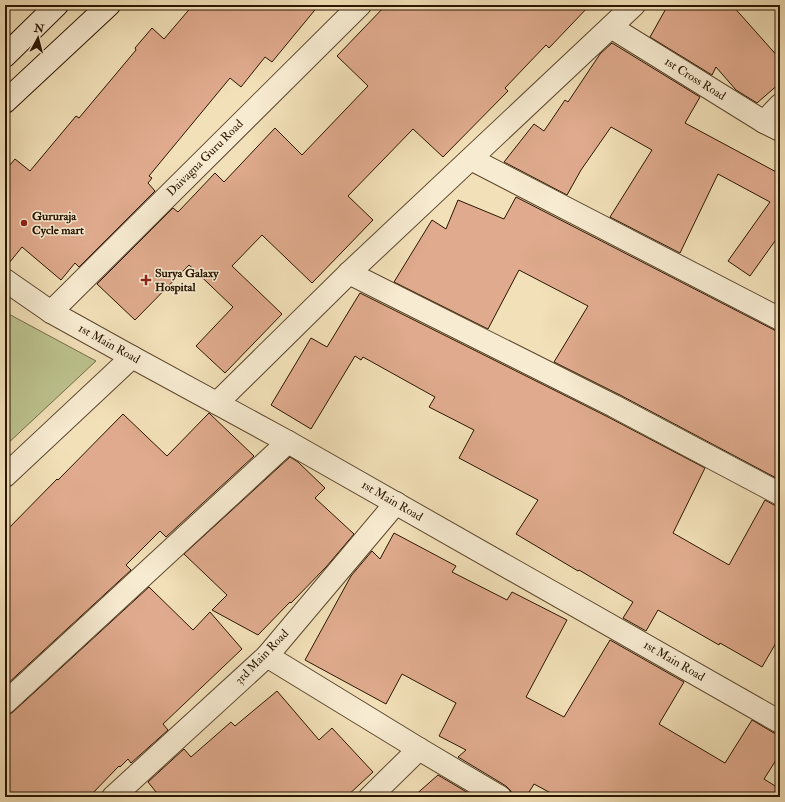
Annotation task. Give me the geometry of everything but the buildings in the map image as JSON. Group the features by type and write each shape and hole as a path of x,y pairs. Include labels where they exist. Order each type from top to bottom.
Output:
{"street":[{"path":"5,56 57,5"},
{"path":"5,102 108,5"},
{"name":"Daivagna Guru Road","path":"51,312 360,5"},
{"path":"217,403 349,273 634,5"},
{"name":"1st Cross Road","path":"611,27 772,126"},
{"path":"772,126 780,105"},
{"path":"471,159 780,318"},
{"path":"349,273 614,406 780,494"},
{"name":"1st Main Road","path":"5,280 51,312 288,442 780,722"},
{"path":"5,476 132,357"},
{"path":"5,703 288,442"},
{"name":"3rd Main Road","path":"113,797 267,656 396,503"},
{"path":"267,656 500,797"},
{"path":"370,797 419,749"}],"green space":[{"path":"5,312 96,361 5,446"}],"place":[{"name":"Gururaja Cycle mart","path":"24,223"},
{"name":"Surya Galaxy Hospital","path":"146,280"}]}
